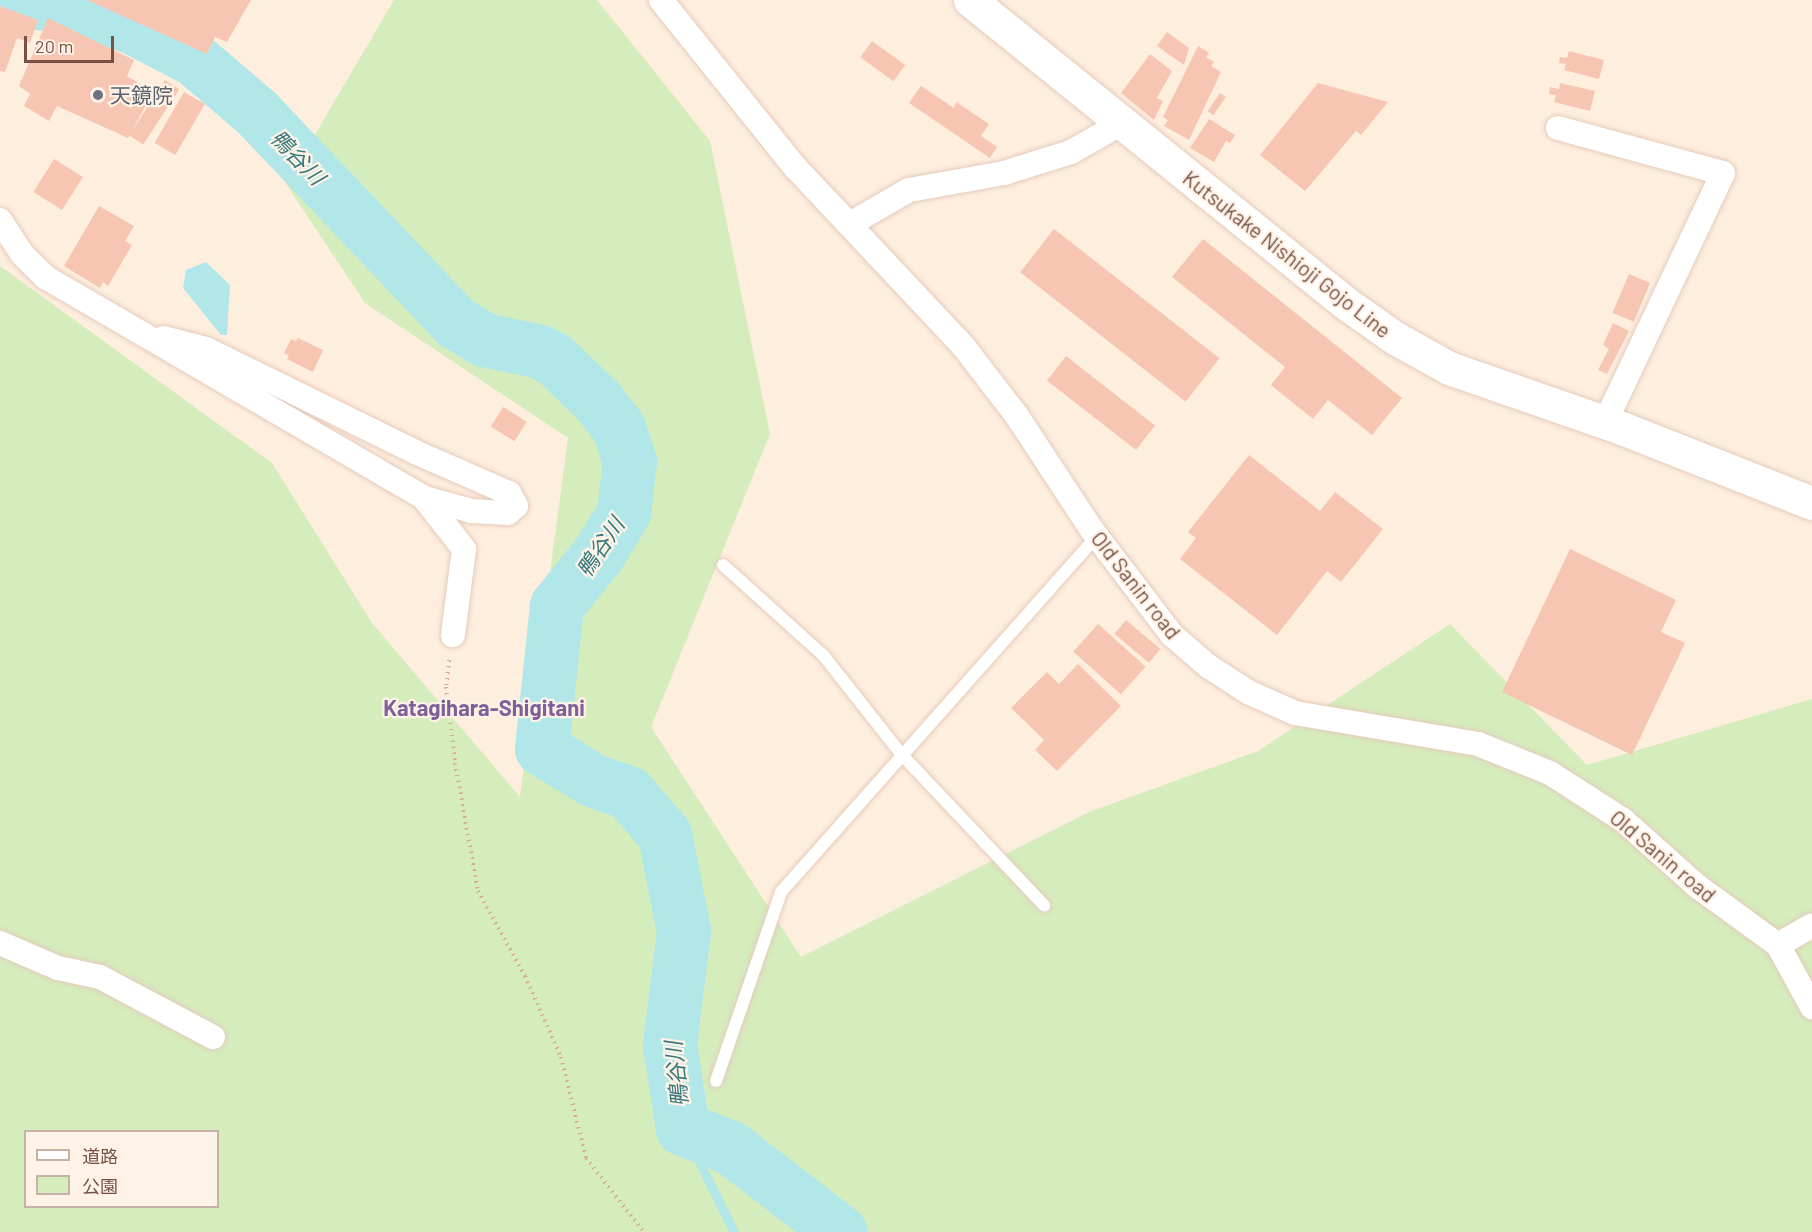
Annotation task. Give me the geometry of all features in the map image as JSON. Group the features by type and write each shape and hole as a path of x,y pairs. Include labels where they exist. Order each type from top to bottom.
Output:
{"main road":[{"name":"Kutsukake Nishioji Gojo Line","path":"970,0 1344,302 1395,338 1449,368 1605,423 1812,503"}],"street":[{"name":"Old Sanin road","path":"661,0 795,167 964,347 1098,535 1172,634 1208,666 1248,692 1295,713 1478,744 1550,773 1623,819 1697,886 1778,945 1812,1007"},
{"path":"850,224 909,190 1004,173 1071,152 1122,123"},
{"path":"1558,128 1723,173 1605,423"},
{"path":"0,220 22,254 45,277 133,330 424,498 472,511 508,513 516,506 509,493 415,452 206,349 133,330"},
{"path":"424,498 464,549 453,635"},
{"path":"1778,945 1812,925"},
{"path":"0,943 58,968 119,986 213,1037"}],"lane":[{"path":"716,1081 781,892 1098,535"},
{"path":"723,566 823,655 902,754 1044,905"}],"path":[{"path":"453,635 446,687 478,891 525,976 561,1057 586,1158 644,1232"}],"green space":[{"path":"394,0 597,0 710,141 770,434 651,727 801,957 1089,812 1258,751 1450,624 1587,765 1812,699 1812,1232 0,1232 0,266 272,463 372,623 520,797 568,438 365,303 286,184"}],"water":[{"path":"206,262 230,285 227,335 221,335 183,288 186,270"}],"building":[{"path":"87,0 251,0 227,42 215,37 207,54"},
{"path":"0,6 38,20 30,43 17,38 5,72 0,71"},
{"path":"48,18 134,60 127,76 153,92 128,138 57,106 49,121 24,106 30,94 19,86"},
{"path":"1167,32 1189,48 1184,65 1157,46"},
{"path":"872,41 905,65 893,81 860,57"},
{"path":"1198,46 1209,53 1206,57 1214,62 1211,66 1221,72 1189,140 1164,126 1168,120 1163,117"},
{"path":"1569,51 1604,60 1599,79 1564,70 1566,64 1559,63 1560,57 1567,58"},
{"path":"1150,54 1172,71 1157,98 1163,101 1154,120 1121,93"},
{"path":"165,80 179,89 143,145 129,135"},
{"path":"1318,83 1388,102 1361,135 1356,131 1305,191 1260,155"},
{"path":"1560,83 1595,91 1590,111 1554,102 1556,95 1549,94 1550,87 1559,89"},
{"path":"921,86 954,108 956,102 989,124 981,136 997,147 990,158 909,103"},
{"path":"184,92 205,104 175,155 154,143"},
{"path":"1220,93 1226,97 1214,115 1208,111"},
{"path":"1209,119 1235,135 1230,143 1226,141 1214,162 1190,148"},
{"path":"54,159 83,177 62,210 33,192"},
{"path":"99,206 134,226 125,241 132,245 108,286 103,282 100,288 64,266"},
{"path":"1054,229 1219,358 1186,402 1020,272"},
{"path":"1203,239 1402,398 1372,435 1328,400 1313,419 1271,385 1285,367 1172,277"},
{"path":"1629,274 1650,283 1634,322 1613,313"},
{"path":"1613,323 1629,331 1607,374 1598,370 1609,349 1603,345"},
{"path":"298,338 323,350 313,372 287,359 289,356 284,353 291,339 296,341"},
{"path":"1066,356 1155,426 1136,450 1047,380"},
{"path":"503,407 527,422 515,441 491,427"},
{"path":"1249,455 1320,511 1335,492 1383,529 1341,582 1327,571 1277,635 1180,559 1196,538 1188,532"},
{"path":"1570,549 1676,600 1661,632 1685,643 1632,755 1502,692"},
{"path":"1126,620 1160,649 1149,663 1114,634"},
{"path":"1098,624 1146,667 1121,694 1073,651"},
{"path":"1078,664 1121,706 1057,771 1035,750 1044,740 1011,708 1047,672 1059,684"}],"waterway":[{"name":"鴨谷川","path":"14,0 84,9 136,29 195,60 257,113 455,322 484,340 541,352 555,360 598,401 619,428 630,462 624,513 599,554 557,606 542,749 594,781 629,793 665,835 684,932 670,1045 683,1129 731,1148 840,1232"},
{"path":"683,1129 734,1232"}],"place":[{"name":"天鏡院","path":"98,95"}],"district":[{"name":"Katagihara-Shigitani","path":"484,708"}]}
